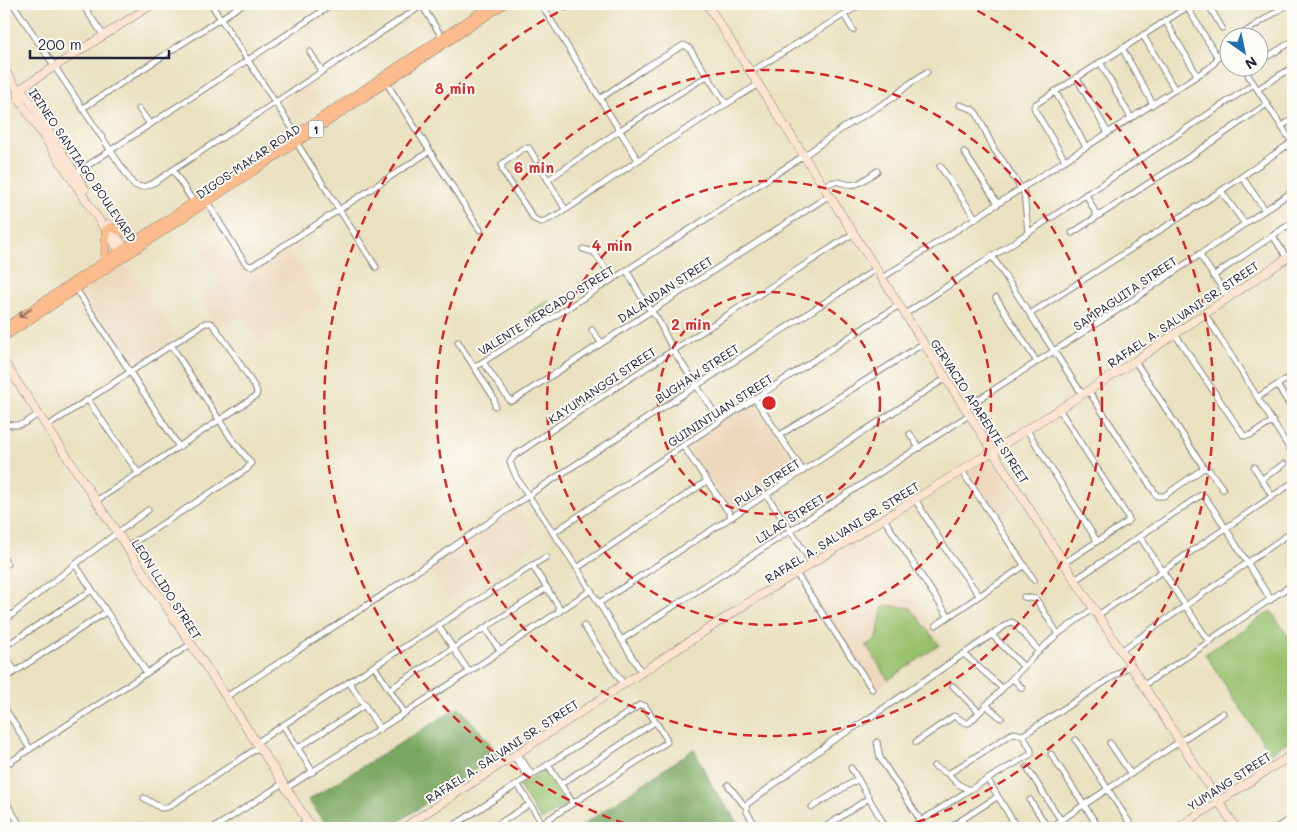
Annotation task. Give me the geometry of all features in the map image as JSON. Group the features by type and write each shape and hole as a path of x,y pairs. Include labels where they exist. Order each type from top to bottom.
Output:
{"main road":[{"path":"18,90 153,4"},
{"name":"DIGOS-MAKAR ROAD","path":"296,138 386,82 493,4"},
{"name":"DIGOS-MAKAR ROAD","path":"4,328 105,260 124,252 196,205 444,40 504,4"},
{"name":"GERVACIO APARENTE STREET","path":"707,4 967,412 1236,828"},
{"name":"IRINEO SANTIAGO BOULEVARD","path":"4,69 18,90 18,98 73,175 124,252"},
{"name":"DIGOS-MAKAR ROAD","path":"4,337 76,289 140,238 196,205"},
{"path":"105,260 108,229 140,238"},
{"name":"RAFAEL A. SALVANI SR. STREET","path":"402,828 796,573 1135,361 1290,256"},
{"name":"LEON LLIDO STREET","path":"4,362 309,825"},
{"name":"YUMANG STREET","path":"1177,828 1293,754"}],"street":[{"path":"13,4 133,184 144,187 173,170 422,4 444,40"},
{"path":"82,4 104,36"},
{"path":"211,4 275,102 376,267"},
{"path":"83,108 243,4"},
{"path":"73,175 333,4"},
{"path":"541,4 638,160"},
{"path":"751,72 861,4"},
{"path":"1208,4 1222,28"},
{"path":"1251,28 1288,4"},
{"path":"1066,160 1034,109 1036,104 1055,91 1190,5 1218,58"},
{"path":"844,15 853,30"},
{"path":"1165,20 1197,75"},
{"path":"1143,35 1175,90"},
{"path":"1270,55 1293,40"},
{"path":"601,98 646,67 684,45 689,48 726,104"},
{"path":"1122,48 1153,104"},
{"path":"310,52 322,71"},
{"path":"882,278 1175,90 1214,64 1220,53"},
{"path":"1100,62 1131,118"},
{"path":"1258,89 1293,67"},
{"name":"VALENTE MERCADO STREET","path":"475,367 613,280 805,155 843,128 893,98 927,72"},
{"path":"548,180 620,130 707,76"},
{"path":"1076,77 1108,133"},
{"path":"1030,314 1292,143 1250,78"},
{"path":"386,82 480,230"},
{"path":"565,209 529,148 522,149 501,166 536,222 546,221 565,209 638,160 759,84"},
{"path":"905,314 1254,84"},
{"path":"1055,91 1086,147"},
{"path":"1072,233 1268,104"},
{"path":"960,105 972,109 977,114 995,151 1022,189 1026,199 1028,232"},
{"path":"139,109 150,124"},
{"path":"1282,126 1293,119"},
{"path":"205,198 245,263 252,266 430,151"},
{"path":"964,152 998,204"},
{"path":"940,166 976,219"},
{"path":"173,170 196,205"},
{"path":"824,186 834,181 848,184 857,183 877,171"},
{"path":"1242,176 1265,210"},
{"path":"1221,191 1245,224"},
{"name":"SAMPAGUITA STREET","path":"967,412 1037,362 1124,306 1293,191"},
{"path":"1086,194 1097,216"},
{"name":"DALANDAN STREET","path":"483,362 510,400 830,195"},
{"path":"1213,276 1293,222"},
{"name":"KAYUMANGGI STREET","path":"642,673 513,470 510,462 512,458 578,412 854,233"},
{"path":"1273,236 1290,256"},
{"path":"583,250 594,252 613,280"},
{"path":"1199,254 1228,298"},
{"path":"992,256 1054,351 1085,392 1153,491 1160,497 1164,496 1204,468"},
{"name":"BUGHAW STREET","path":"226,697 378,598 529,495 876,269"},
{"path":"626,271 720,422"},
{"path":"76,289 179,447"},
{"path":"996,298 1037,362"},
{"name":"GUININTUAN STREET","path":"553,533 900,305"},
{"path":"1204,314 1291,451"},
{"path":"46,427 202,324 208,322 218,331 234,354 256,389 257,394 96,501"},
{"path":"592,330 601,342"},
{"path":"1175,334 1244,436 1251,435 1273,421"},
{"path":"458,342 491,393 494,399 494,406"},
{"path":"780,435 924,343"},
{"path":"127,547 206,497 250,466 249,460 231,438 171,345"},
{"path":"1135,361 1204,468 1208,470 1222,489"},
{"path":"1258,397 1293,375"},
{"name":"PULA STREET","path":"599,603 946,378"},
{"path":"1277,385 1293,410"},
{"path":"755,399 803,471"},
{"path":"88,400 138,474"},
{"path":"1059,409 1130,518 1127,522 1064,563"},
{"name":"LILAC STREET","path":"622,639 919,448 967,412"},
{"path":"4,424 16,426 23,424 38,414"},
{"path":"1027,430 1097,542"},
{"path":"910,434 919,448"},
{"path":"683,446 732,517"},
{"path":"1262,479 1284,464"},
{"path":"1254,467 1272,496"},
{"path":"962,470 1034,580"},
{"path":"577,568 707,481"},
{"path":"916,742 951,717 955,716 967,724 1039,650 1058,634 1163,571 1292,483"},
{"path":"766,494 812,563"},
{"path":"1075,580 1201,495 1205,497 1271,600"},
{"path":"916,499 948,553 979,596"},
{"path":"4,621 75,564 148,510"},
{"path":"884,519 948,616"},
{"path":"1122,650 1293,531"},
{"path":"1140,537 1208,640 1212,640"},
{"path":"144,798 161,808 168,807 258,745 283,725 546,557"},
{"path":"4,559 7,564 4,565"},
{"path":"75,564 147,673"},
{"path":"532,565 559,606 559,612"},
{"path":"936,625 1024,566"},
{"path":"796,573 872,689"},
{"path":"1144,685 1293,584"},
{"path":"390,689 547,588"},
{"path":"4,647 92,590"},
{"path":"214,828 284,786 313,772 500,652 591,590"},
{"path":"1024,597 1036,598 1058,634"},
{"path":"4,679 106,612"},
{"path":"746,805 832,741 868,719 991,634 1012,622 1039,650"},
{"path":"438,625 469,672"},
{"path":"584,626 624,685"},
{"path":"485,628 500,652"},
{"path":"991,634 1023,666"},
{"path":"4,766 191,644"},
{"path":"4,653 15,671"},
{"path":"964,654 1002,688"},
{"path":"948,774 1013,733 1022,734 1131,665"},
{"path":"374,666 404,712"},
{"path":"1012,678 1022,688"},
{"path":"349,682 380,729"},
{"path":"953,686 980,712"},
{"path":"986,704 1001,718"},
{"path":"298,748 364,705"},
{"path":"450,828 640,705 645,706 667,742 534,828"},
{"path":"4,707 30,749"},
{"path":"1030,800 1049,828 1223,713"},
{"path":"561,784 655,722"},
{"path":"283,725 313,772"},
{"path":"910,828 1032,753 1022,734"},
{"path":"1076,740 1133,828"},
{"path":"877,742 880,758 921,821"},
{"path":"1110,743 1131,774"},
{"path":"1051,754 1099,828"},
{"path":"516,755 530,776"},
{"path":"548,765 573,803"},
{"path":"934,766 969,790"},
{"path":"851,768 884,827"},
{"path":"1027,768 1066,828"},
{"path":"812,807 858,779"},
{"path":"988,780 1014,823 1012,828"},
{"path":"518,785 542,823"},
{"path":"728,785 746,805"},
{"path":"949,828 997,797"},
{"path":"4,798 22,828"},
{"path":"827,826 869,798"},
{"path":"492,828 530,804"},
{"path":"746,805 746,812 757,828"},
{"path":"1276,828 1286,826 1293,817"},
{"path":"296,828 309,825"}],"shaded area":[{"path":"308,84 321,104 296,120 283,100"},
{"path":"212,239 215,244 223,239 246,275 287,248 322,303 259,344 240,316 219,329 199,298 221,283 202,252 210,247 207,241"},
{"path":"126,262 176,336 133,365 83,291"},
{"path":"754,402 797,469 731,511 688,445"},
{"path":"990,457 1018,502 994,518 966,472"},
{"path":"516,507 539,541 449,599 428,567"},
{"path":"871,531 943,645 874,690 802,576"}],"green space":[{"path":"548,300 556,312 536,324 529,312"},
{"path":"886,605 911,608 939,645 888,680 866,645 877,639 882,609"},
{"path":"1271,611 1293,644 1293,738 1270,753 1205,654"},
{"path":"459,707 499,754 389,828 329,828 308,800"},
{"path":"694,749 712,786 741,828 578,828"},
{"path":"547,769 569,803 541,820 519,786"}]}
